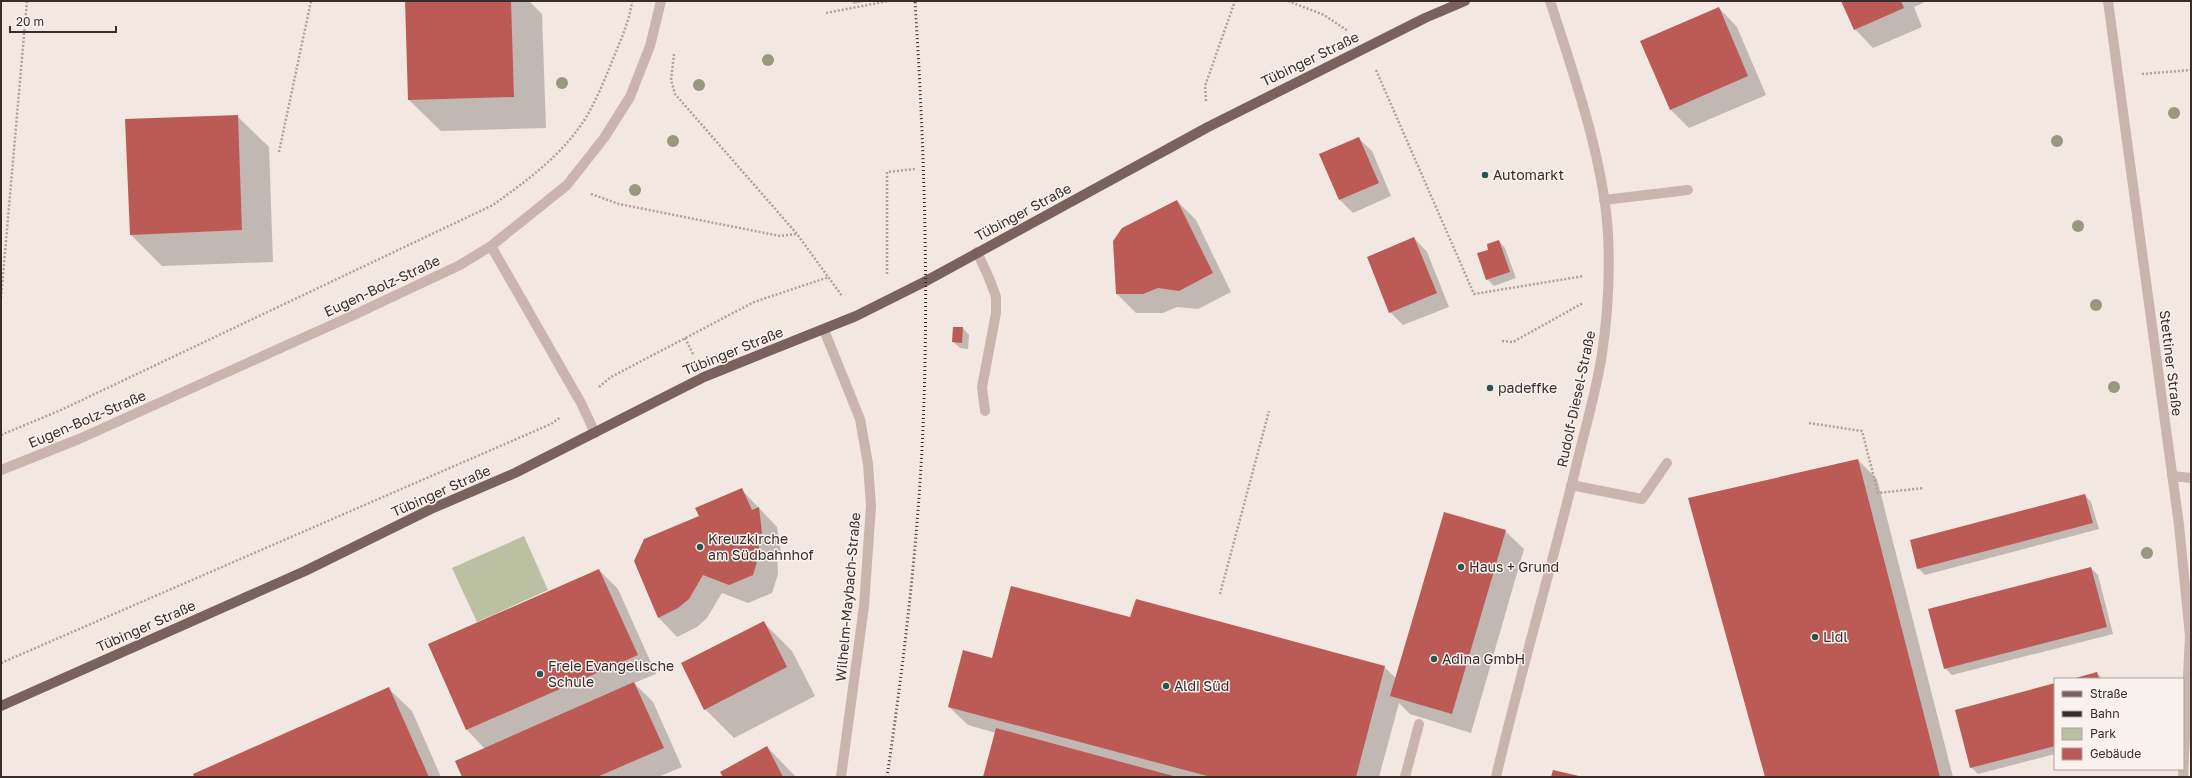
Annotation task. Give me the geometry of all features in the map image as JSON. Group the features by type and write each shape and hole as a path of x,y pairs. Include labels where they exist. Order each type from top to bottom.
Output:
{"main road":[{"name":"Tübinger Straße","path":"1,706 305,571 430,509 515,474 704,377 824,330 887,301 1208,127 1366,47 1465,1"}],"street":[{"name":"Eugen-Bolz-Straße","path":"1,470 79,439 356,314 460,265 491,246 567,184 604,138 630,97 650,46 661,1"},
{"name":"Rudolf-Diesel-Straße","path":"1496,777 1572,485 1602,355 1608,290 1608,232 1597,161 1550,1"},
{"name":"Stettiner Straße","path":"2108,1 2172,476 2190,636 2184,757"},
{"path":"1604,200 1688,190"},
{"path":"491,246 581,403 595,433"},
{"path":"977,252 990,278 996,297 996,313 982,388 985,411"},
{"name":"Wilhelm-Maybach-Straße","path":"824,330 860,419 868,464 871,506 864,606 841,777"},
{"path":"1572,485 1642,498 1667,463"},
{"path":"2172,476 2191,478"},
{"path":"1405,777 1420,724"}],"path":[{"path":"1,298 27,1"},
{"path":"278,152 311,1"},
{"path":"1,435 68,407 493,205 528,180 559,151 581,125 610,67 621,39 632,1"},
{"path":"826,13 888,1"},
{"path":"1208,127 1205,86 1235,1"},
{"path":"1288,1 1324,15 1340,24 1366,47 1474,294 1609,272"},
{"path":"1,663 551,424 581,403 611,376 754,302 829,277 798,234 675,94 671,80 675,54 650,46"},
{"path":"2119,76 2191,70"},
{"path":"887,301 887,172 915,169"},
{"path":"567,184 619,204 780,236 798,234"},
{"path":"1502,341 1513,342 1567,310 1608,290"},
{"path":"1220,594 1269,411"},
{"path":"1809,423 1862,431 1878,493 1924,488"}],"green space":[{"path":"524,536 548,590 477,622 452,568"}],"building":[{"path":"405,1 511,1 514,97 408,100"},
{"path":"1841,1 1901,1 1904,8 1854,30"},
{"path":"1719,7 1748,76 1670,110 1640,41"},
{"path":"238,115 242,230 130,235 125,119"},
{"path":"1359,137 1379,183 1339,200 1319,154"},
{"path":"1177,200 1213,273 1179,291 1158,288 1143,294 1116,294 1113,241 1122,228"},
{"path":"1414,237 1437,293 1389,313 1367,257"},
{"path":"1499,240 1510,272 1486,280 1477,253 1488,250 1487,244"},
{"path":"953,327 963,327 962,343 952,342"},
{"name":"Lidl","path":"1858,459 1940,777 1765,777 1688,498"},
{"name":"Kreuzkirche am Südbahnhof","path":"742,488 752,510 759,507 762,533 759,535 759,555 753,575 729,585 703,575 689,599 678,608 658,618 634,561 644,539 699,516 695,508"},
{"path":"2085,494 2093,523 1917,569 1910,540"},
{"path":"1444,512 1506,530 1452,714 1390,696"},
{"path":"2091,567 2107,627 1944,669 1928,609"},
{"path":"599,569 638,655 466,730 428,644"},
{"name":"Aldi Süd","path":"1011,586 1130,617 1136,599 1385,666 1356,777 1211,777 948,707 963,650 992,658"},
{"path":"764,621 787,667 704,710 681,663"},
{"path":"2097,672 2099,678 2076,678"},
{"path":"634,682 664,748 597,777 462,777 455,761"},
{"path":"2054,683 2054,746 1970,768 1955,710"},
{"path":"389,687 429,777 194,777 193,774"},
{"path":"996,728 1177,777 983,777"},
{"path":"767,746 783,777 723,777 720,772"},
{"path":"1553,770 1579,776 1579,777 1551,777"}],"railway":[{"path":"887,777 910,602 921,471 925,374 925,214 915,1"}],"place":[{"name":"Automarkt","path":"1485,175"},
{"name":"padeffke","path":"1490,388"},
{"name":"Kreuzkirche am Südbahnhof","path":"700,547"},
{"name":"Haus + Grund","path":"1461,567"},
{"name":"Lidl","path":"1815,637"},
{"name":"Adina GmbH","path":"1434,659"},
{"name":"Freie Evangelische Schule","path":"540,674"},
{"name":"Aldi Süd","path":"1166,686"}]}
